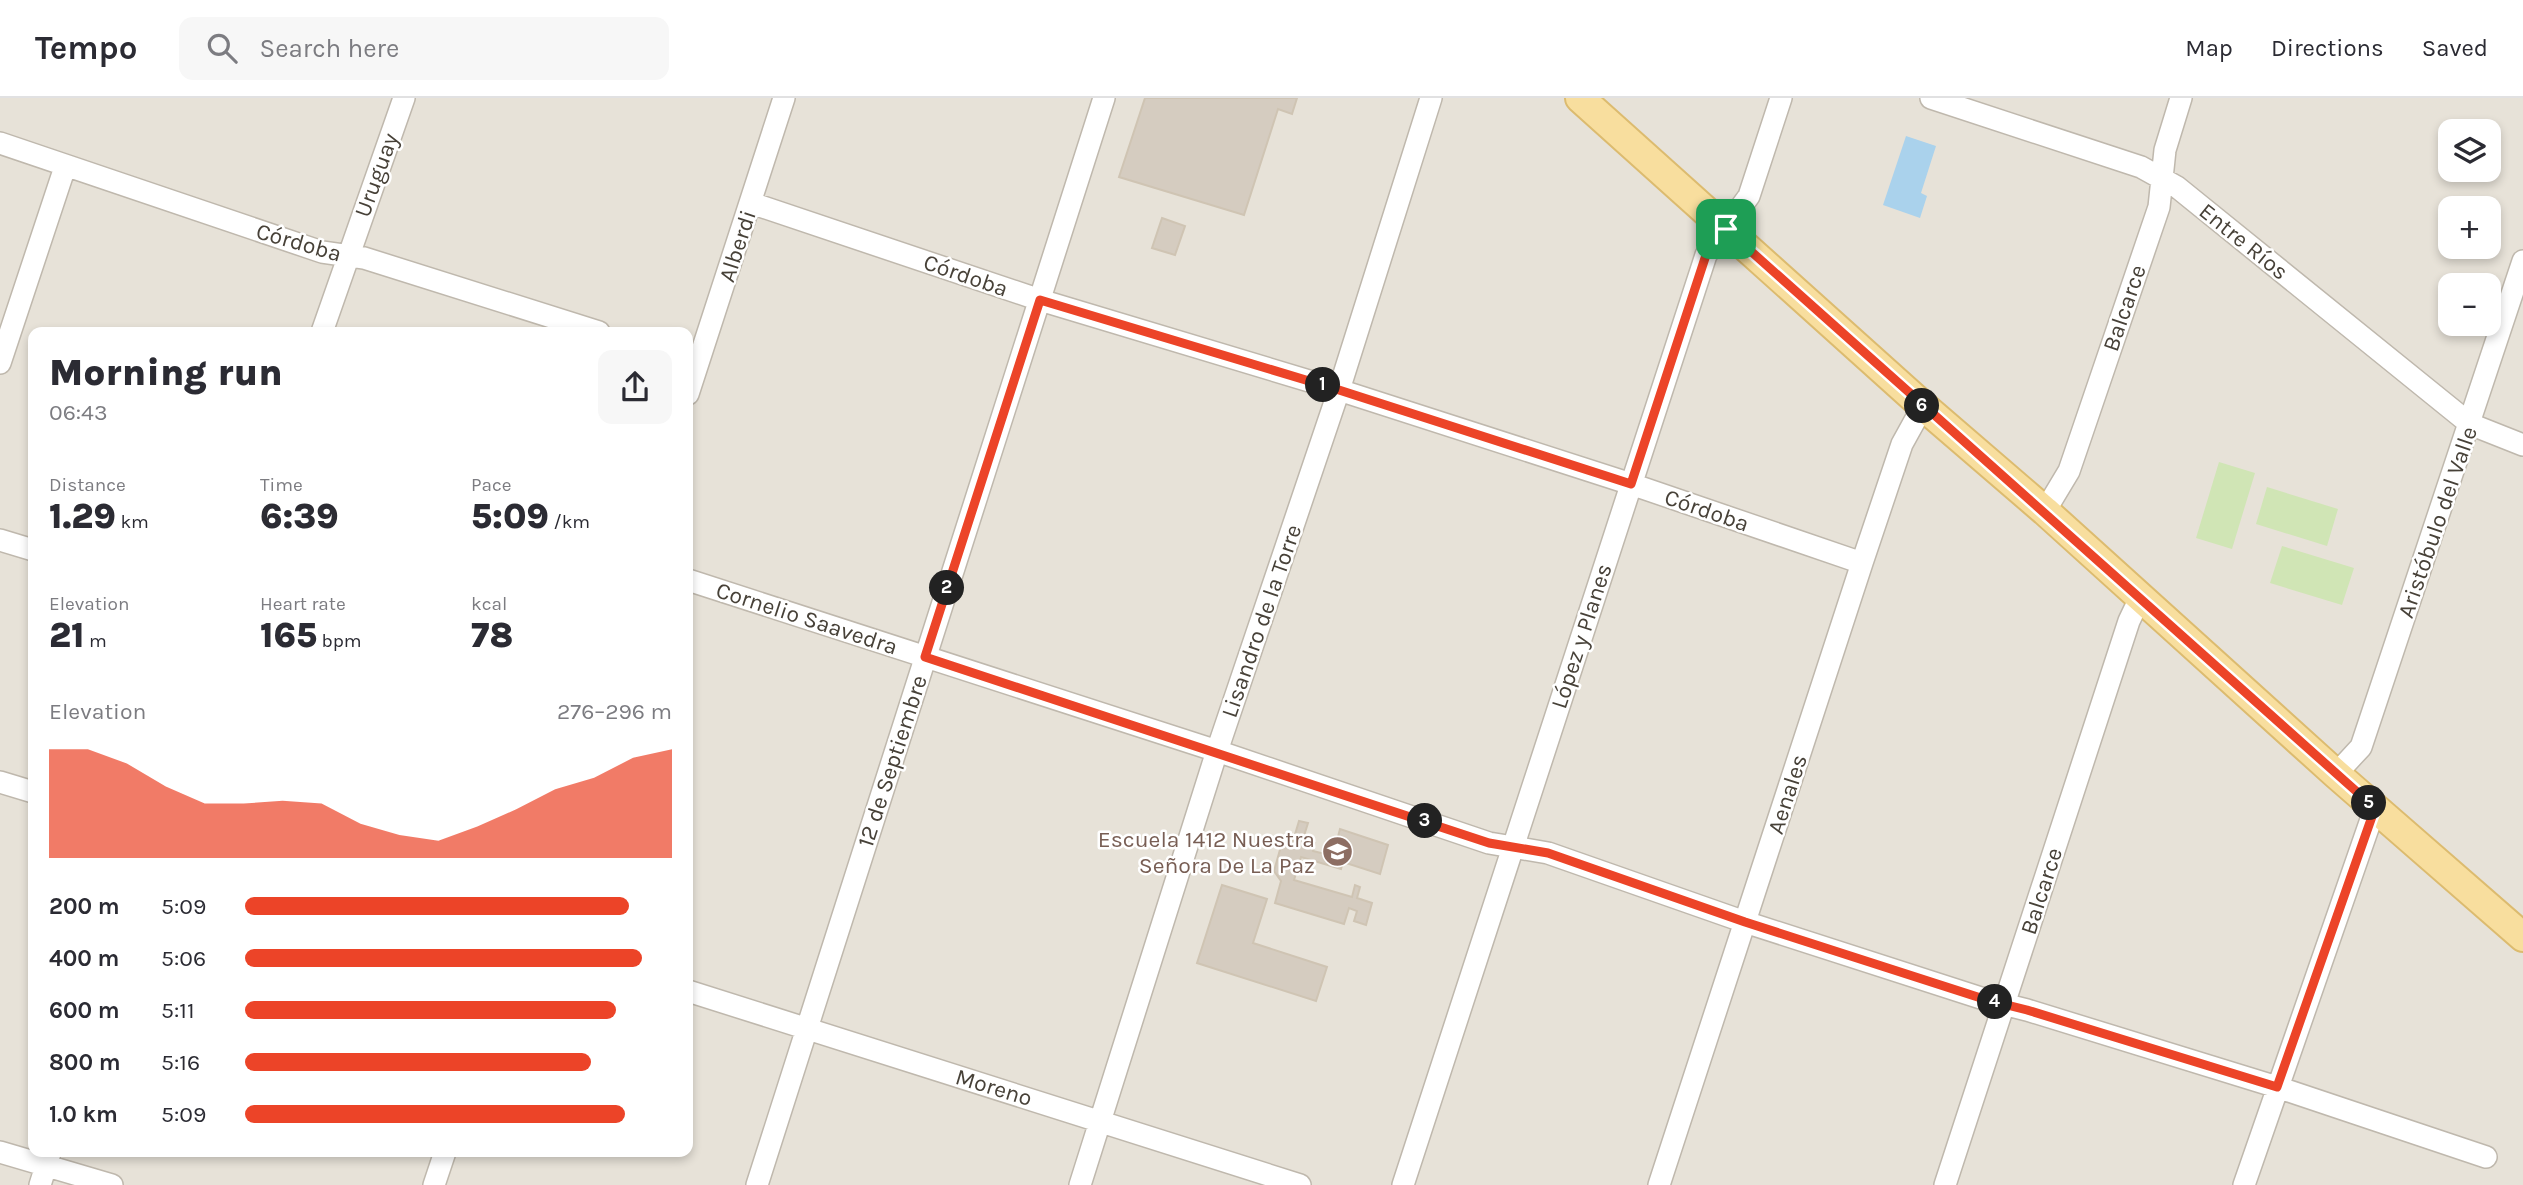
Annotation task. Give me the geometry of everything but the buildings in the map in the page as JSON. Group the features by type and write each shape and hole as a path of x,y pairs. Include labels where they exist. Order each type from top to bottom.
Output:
{"main road":[{"path":"1580,98 2336,774 2523,937"}],"street":[{"name":"Uruguay","path":"324,327 404,98"},
{"name":"Alberdi","path":"693,362 751,203 784,98"},
{"name":"12 de Septiembre","path":"757,1185 1104,98"},
{"name":"Lisandro de la Torre","path":"1080,1185 1217,751 1339,390 1431,98"},
{"name":"López y Planes","path":"1403,1185 1706,255 1749,196 1781,98"},
{"name":"Entre Ríos","path":"1931,98 2141,167 2162,178 2177,187 2470,424 2523,445"},
{"name":"Balcarce","path":"2045,511 2069,471 2159,207 2165,150 2181,98"},
{"name":"Córdoba","path":"0,143 323,253 364,258 583,327"},
{"path":"0,363 65,167"},
{"name":"Córdoba","path":"751,203 1040,300 1339,390 1631,484 1862,563"},
{"name":"Aristóbulo del Valle","path":"2336,774 2361,747 2523,261"},
{"name":"Aenales","path":"1659,1185 1902,444 1923,406"},
{"path":"0,540 28,548"},
{"name":"Cornelio Saavedra","path":"693,582 1217,751 1489,843 1548,853 1745,922 2277,1087 2486,1157"},
{"name":"Balcarce","path":"1945,1185 2129,621 2140,598"},
{"path":"0,782 28,790"},
{"path":"2244,1185 2375,808"},
{"name":"Moreno","path":"693,993 1300,1185"},
{"path":"0,1152 113,1185"},
{"path":"435,1185 443,1157"}],"shaded area":[{"path":"0,98 2523,98 2523,1185 0,1185"}],"green space":[{"path":"2219,462 2255,473 2232,549 2196,538"},
{"path":"2267,487 2338,509 2327,546 2256,524"},
{"path":"2282,546 2354,568 2342,605 2270,583"}],"water":[{"path":"1906,136 1936,146 1921,193 1927,196 1920,218 1883,205"}],"place":[{"name":"Escuela 1412 Nuestra Señora De La Paz","path":"1338,852"}],"route":[{"path":"1726,229 2375,808 2277,1087 1987,1000 1745,922 1548,853 1489,843 1217,751 925,657 1040,300 1339,390 1631,484 1706,255 1726,229"}]}
